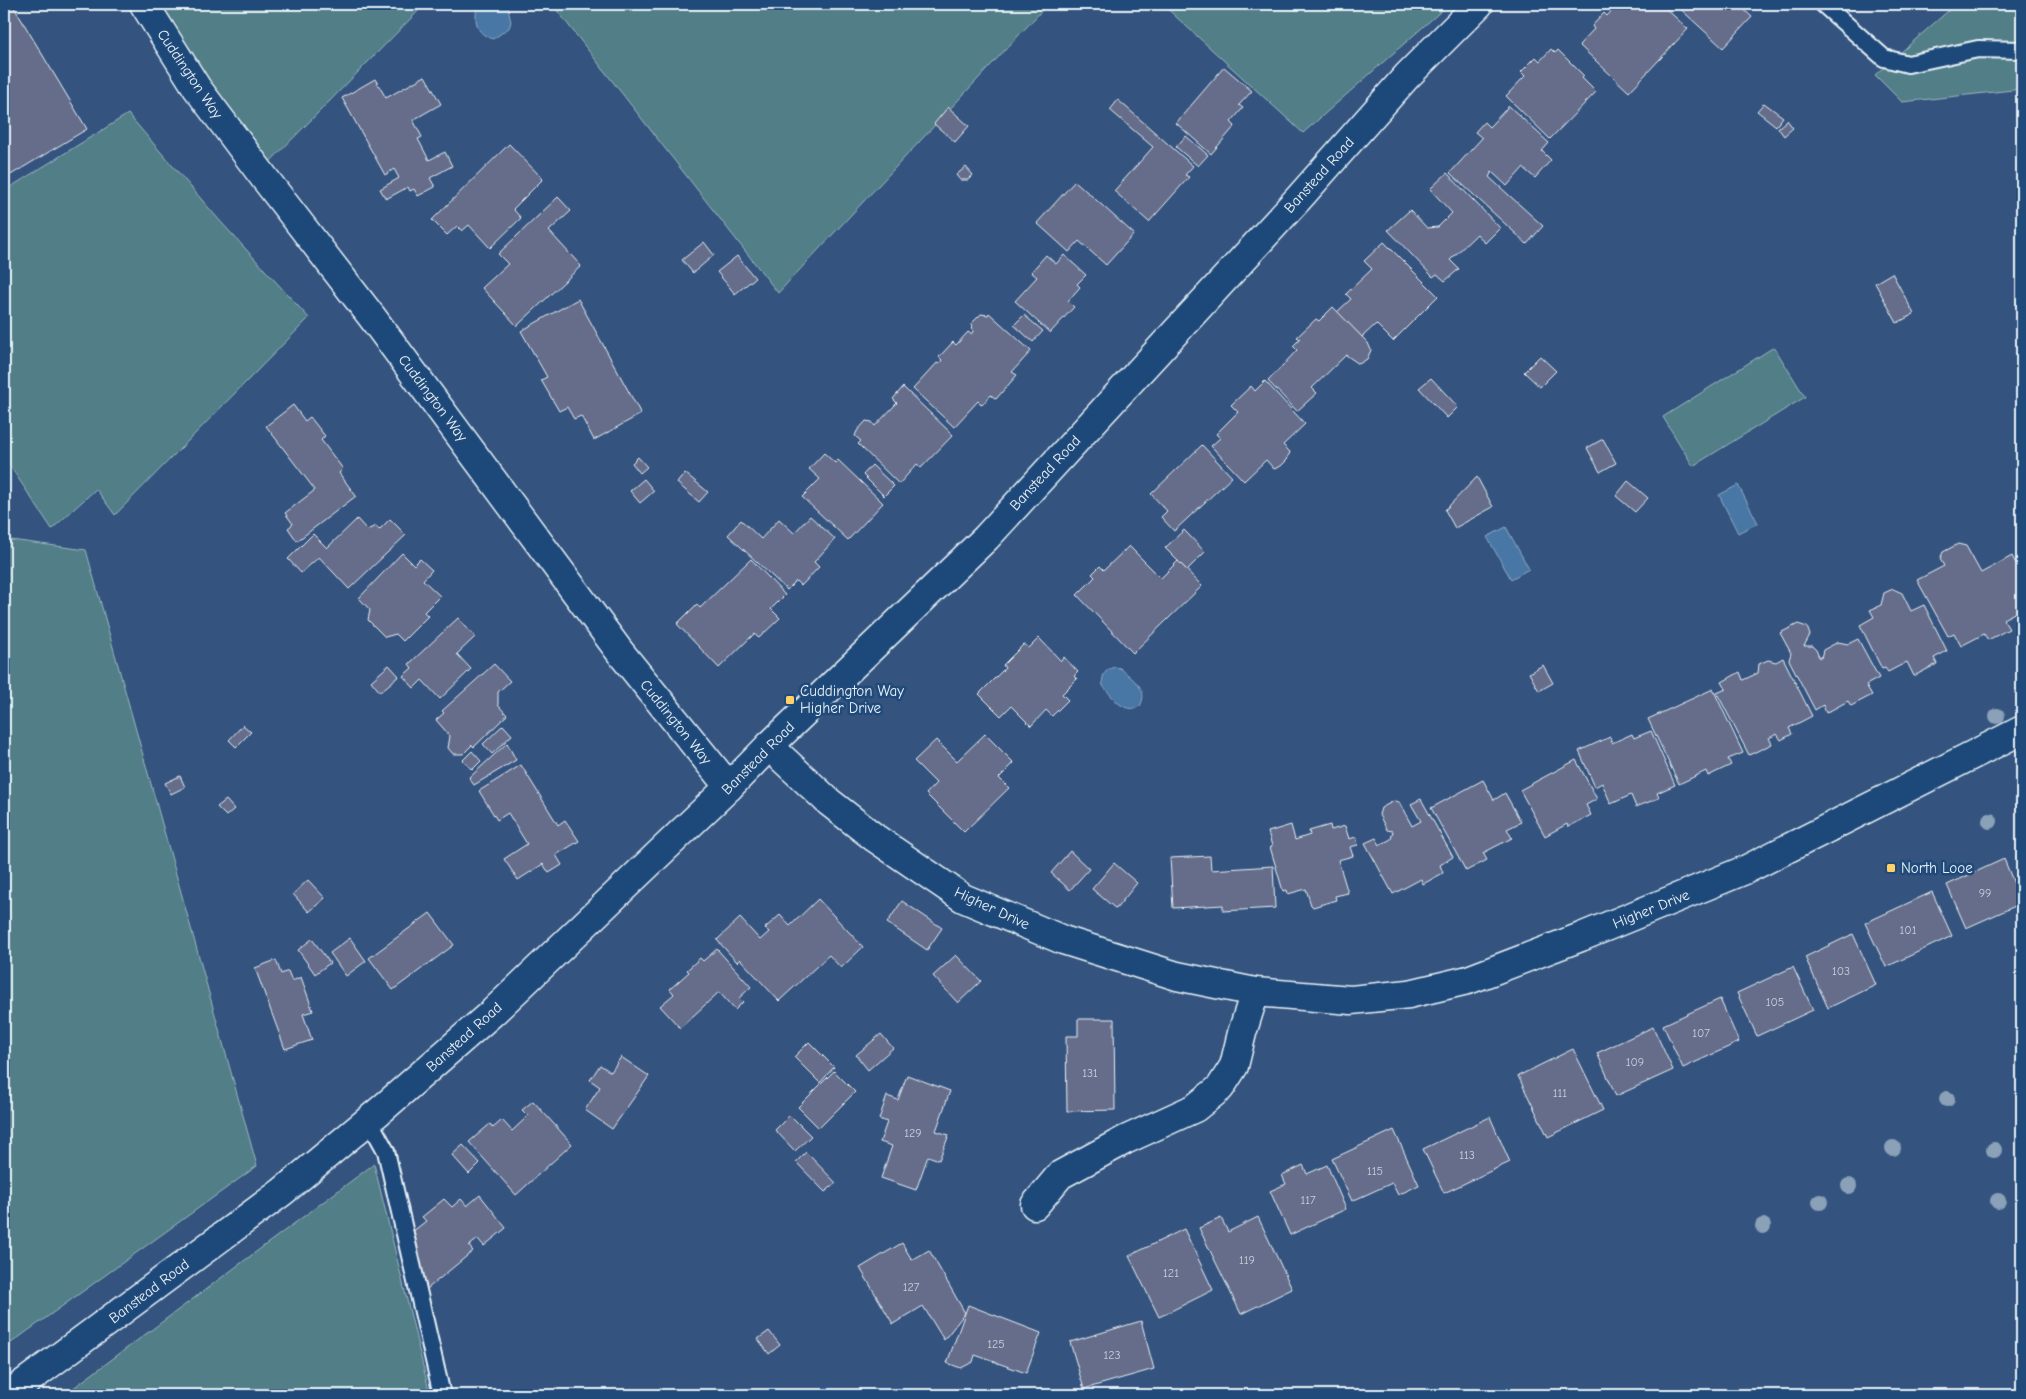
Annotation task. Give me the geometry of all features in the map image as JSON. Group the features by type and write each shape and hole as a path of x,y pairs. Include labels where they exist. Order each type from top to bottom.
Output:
{"street":[{"name":"Cuddington Way","path":"144,4 197,88 372,317 620,652 729,787"},
{"name":"Banstead Road","path":"8,1395 282,1192 369,1120 493,1012 986,538 1299,198 1407,76 1479,4"},
{"name":"Higher Drive","path":"769,746 829,802 875,838 964,898 1063,940 1177,976 1254,992 1351,1000 1409,994 1468,980 1582,937 1745,870 2022,730"},
{"path":"1035,1205 1060,1175 1125,1140 1195,1108 1220,1088 1234,1066 1254,992"}],"lane":[{"path":"1823,4 1884,58 1908,64 1978,49 2022,50"},
{"path":"369,1120 386,1151 442,1395"}],"green space":[{"path":"131,4 425,4 253,179"},
{"path":"552,4 1048,4 778,293"},
{"path":"1162,4 1449,4 1303,133"},
{"path":"1956,4 2022,4 2022,89 1902,102 1875,75"},
{"path":"128,114 220,221 309,318 115,515 96,489 52,529 4,457 4,191"},
{"path":"1774,347 1805,397 1693,466 1663,417"},
{"path":"11,540 86,550 257,1166 4,1348 4,542"},
{"path":"374,1164 430,1395 64,1395"}],"water":[{"path":"477,4 507,4 511,22 509,28 493,39 482,33 476,21"},
{"path":"1738,485 1758,523 1738,533 1719,495"},
{"path":"1506,527 1529,569 1511,579 1487,537"},
{"path":"1120,668 1141,689 1143,700 1140,706 1134,708 1123,707 1103,686 1104,674 1109,669"}],"building":[{"path":"4,4 12,4 87,129 4,179"},
{"path":"1661,4 1688,29 1629,92 1579,45 1594,29 1592,26 1604,13 1607,16 1614,8 1612,5"},
{"path":"1675,4 1742,4 1740,6 1752,17 1723,48"},
{"path":"1551,49 1555,53 1558,50 1584,76 1582,78 1596,92 1550,139 1506,96 1525,76 1521,72 1536,57 1540,61"},
{"path":"1224,67 1252,91 1239,105 1243,108 1231,122 1235,126 1211,154 1176,123"},
{"path":"425,76 441,104 413,120 422,137 418,139 429,160 445,152 452,166 430,178 435,187 418,196 414,189 410,191 408,187 386,199 380,189 399,178 394,169 385,175 342,98 375,79 386,98"},
{"path":"1118,100 1193,166 1185,175 1189,177 1149,222 1114,191 1153,147 1110,110"},
{"path":"1764,103 1783,117 1776,126 1757,111"},
{"path":"1509,106 1549,143 1542,151 1551,160 1535,178 1523,168 1507,186 1492,172 1489,177 1543,226 1527,244 1450,173 1482,138 1475,132 1484,122 1489,127"},
{"path":"948,107 969,126 955,142 934,124"},
{"path":"1787,120 1793,128 1784,136 1778,128"},
{"path":"1186,136 1208,155 1198,166 1176,147"},
{"path":"509,144 543,179 513,209 521,218 490,248 469,225 462,231 457,226 447,235 432,220"},
{"path":"966,167 973,175 968,180 960,180 956,175"},
{"path":"1447,173 1500,228 1485,243 1477,234 1450,260 1459,269 1445,281 1437,274 1433,277 1388,230 1410,210 1427,228 1438,227 1452,213 1430,189"},
{"path":"1075,181 1134,234 1106,265 1079,241 1069,252 1037,223"},
{"path":"558,197 571,211 549,231 581,266 517,326 482,288 508,264 498,254"},
{"path":"704,242 714,255 693,273 682,260"},
{"path":"1384,242 1438,296 1393,341 1376,324 1362,337 1337,312 1351,299 1346,294 1372,269 1364,261"},
{"path":"1046,255 1056,264 1064,255 1086,275 1077,284 1080,287 1068,301 1074,307 1050,333 1015,301 1037,277 1031,272"},
{"path":"737,256 755,278 735,294 717,272"},
{"path":"1892,273 1914,314 1897,323 1875,283"},
{"path":"578,299 641,414 594,440 581,416 574,419 567,407 559,411 541,380 547,377 521,331"},
{"path":"1333,307 1368,343 1371,350 1367,359 1359,364 1346,355 1312,388 1317,393 1297,411 1268,381 1297,350 1293,346 1300,339 1297,337 1316,319 1319,321"},
{"path":"989,313 1031,351 1012,372 1017,375 996,399 991,395 982,405 978,401 954,427 913,389 937,363 939,364 942,360 939,357 953,342 956,345 968,332 971,334 973,332 972,323 981,314 988,315"},
{"path":"1024,315 1043,331 1033,342 1014,325"},
{"path":"1540,356 1556,371 1540,387 1524,372"},
{"path":"1431,378 1458,407 1447,418 1419,388"},
{"path":"1265,381 1305,424 1283,445 1290,452 1287,460 1281,466 1274,469 1266,460 1244,481 1211,446 1220,438 1216,434 1238,412 1231,405 1251,386 1255,391"},
{"path":"903,387 953,435 921,468 917,464 899,484 858,444 861,441 855,436 866,421 872,422 875,426 897,403 893,399"},
{"path":"293,405 305,421 310,417 325,436 321,440 343,469 339,473 356,496 297,541 288,528 293,524 285,513 315,490 266,426"},
{"path":"1603,439 1616,463 1600,472 1587,448"},
{"path":"1202,445 1232,477 1174,531 1161,517 1167,511 1151,494"},
{"path":"824,453 835,463 838,460 883,503 848,540 802,497 820,479 809,469"},
{"path":"638,457 647,467 640,473 632,463"},
{"path":"872,465 894,486 884,496 863,475"},
{"path":"685,473 708,492 699,502 677,483"},
{"path":"1477,477 1493,507 1455,528 1445,510"},
{"path":"644,479 654,491 640,503 630,491"},
{"path":"1628,481 1648,498 1635,512 1616,496"},
{"path":"810,516 835,539 814,562 819,567 801,586 796,581 787,590 728,535 741,520 761,539 779,519 794,533"},
{"path":"357,519 367,530 376,526 379,530 390,519 406,535 349,589 319,557 301,573 288,559 313,534 327,548"},
{"path":"1184,530 1205,552 1187,570 1165,548"},
{"path":"1958,544 1966,546 1981,573 2012,556 2022,575 2022,609 2003,619 2009,629 1988,640 1984,634 1961,646 1954,633 1948,636 1917,580 1944,566 1940,559 1943,552"},
{"path":"1129,546 1161,578 1178,561 1202,586 1133,653 1077,595 1095,577 1092,574 1100,566 1104,570"},
{"path":"402,553 414,565 420,559 432,570 423,580 440,596 424,612 428,616 403,641 396,634 385,637 368,620 370,610 359,598"},
{"path":"751,559 785,595 771,609 780,618 759,638 754,634 719,668 677,624 697,604 700,608"},
{"path":"1893,589 1902,593 1911,611 1924,605 1947,651 1934,658 1937,664 1914,676 1907,662 1888,672 1885,668 1882,669 1860,625 1874,617 1870,610 1881,605 1884,593"},
{"path":"458,618 475,637 457,654 471,669 440,699 422,680 414,688 403,676 412,668 409,664"},
{"path":"1798,624 1807,627 1810,635 1804,646 1812,646 1821,658 1823,650 1838,642 1848,644 1858,639 1879,678 1866,685 1872,695 1851,706 1848,701 1826,713 1823,705 1815,710 1789,660 1791,653 1780,633"},
{"path":"1039,638 1061,661 1064,657 1078,672 1074,676 1077,679 1062,694 1068,700 1052,716 1046,710 1031,726 1011,706 1001,716 979,694 1005,668 1003,665 1024,644 1029,648"},
{"path":"1783,658 1812,716 1789,728 1792,734 1781,740 1777,734 1769,738 1772,744 1749,755 1717,693 1726,689 1722,682 1740,672 1743,680 1758,673 1759,664 1768,660 1776,662"},
{"path":"494,664 510,681 498,692 498,705 507,715 474,747 472,745 463,754 453,754 448,748 450,736 436,720 444,713 442,711"},
{"path":"389,665 399,676 380,692 371,681"},
{"path":"1543,665 1553,683 1539,691 1529,673"},
{"path":"1713,689 1743,753 1728,759 1731,765 1708,776 1706,771 1679,784 1648,719"},
{"path":"243,725 251,732 236,747 229,740"},
{"path":"503,725 512,735 492,754 483,744"},
{"path":"1651,731 1675,785 1657,793 1659,798 1636,807 1631,795 1611,804 1602,783 1595,787 1579,751 1610,737 1612,743 1632,734 1634,738"},
{"path":"985,734 1014,763 999,778 1009,788 964,832 926,794 936,783 914,761 936,740 957,761"},
{"path":"507,743 516,760 474,785 469,778"},
{"path":"472,751 481,761 472,770 463,760"},
{"path":"1576,760 1597,799 1586,805 1591,815 1568,827 1567,824 1545,836 1520,790"},
{"path":"521,765 558,825 565,820 579,841 556,855 562,865 549,873 543,864 518,880 504,859 527,844 508,813 497,820 479,791"},
{"path":"180,776 185,787 171,794 165,783"},
{"path":"1483,780 1494,800 1505,793 1521,822 1507,829 1512,838 1483,853 1487,860 1466,871 1431,808"},
{"path":"1421,799 1453,857 1440,865 1443,873 1423,884 1421,879 1393,894 1365,843 1376,838 1380,845 1391,839 1393,831 1387,830 1379,815 1381,808 1394,801 1399,802 1412,826 1421,821 1411,804"},
{"path":"226,800 234,809 226,816 217,807"},
{"path":"1291,825 1295,840 1310,835 1309,831 1330,825 1331,830 1345,826 1349,839 1356,837 1358,845 1350,847 1353,856 1338,860 1348,893 1335,896 1336,900 1313,907 1306,889 1288,894 1287,890 1283,891 1270,847 1272,846 1268,832"},
{"path":"1070,851 1089,869 1070,890 1051,873"},
{"path":"2022,853 2022,869 2016,856"},
{"path":"1210,856 1211,870 1273,866 1275,908 1223,911 1223,905 1173,908 1170,858"},
{"path":"2004,859 2022,903 1966,928 1947,885"},
{"path":"1114,863 1137,883 1116,909 1092,889"},
{"path":"308,880 325,898 309,912 293,894"},
{"path":"1932,892 1952,936 1886,967 1865,923"},
{"path":"818,899 863,947 841,968 829,955 779,1001 740,959 737,962 717,940 740,918 760,940 769,932 765,928 780,915 790,926"},
{"path":"902,901 942,928 927,950 887,923"},
{"path":"430,913 454,945 393,990 369,958"},
{"path":"1853,934 1876,985 1828,1008 1805,957"},
{"path":"350,938 366,961 346,976 330,953"},
{"path":"312,939 330,963 315,974 298,950"},
{"path":"717,949 751,987 739,998 743,1002 735,1010 719,992 680,1028 660,1006 674,994 670,989 689,972 687,970 700,958 703,961"},
{"path":"956,955 981,981 958,1003 933,976"},
{"path":"276,960 281,974 288,971 292,981 301,977 313,1011 303,1014 312,1040 285,1049 255,968"},
{"path":"1793,967 1813,1010 1757,1036 1737,993"},
{"path":"1720,999 1739,1042 1683,1068 1663,1025"},
{"path":"1078,1019 1114,1019 1115,1110 1067,1111 1066,1036 1078,1036"},
{"path":"1653,1027 1673,1070 1616,1096 1597,1053"},
{"path":"881,1034 893,1048 868,1070 856,1055"},
{"path":"809,1042 834,1067 820,1083 794,1057"},
{"path":"1573,1049 1603,1110 1548,1137 1518,1076"},
{"path":"621,1057 649,1076 612,1129 585,1110 600,1087 590,1080 600,1065 611,1072"},
{"path":"834,1071 855,1092 819,1128 798,1107"},
{"path":"907,1075 950,1091 936,1131 949,1135 939,1160 928,1156 916,1190 881,1178 892,1146 880,1142 887,1122 879,1119 887,1096 898,1100"},
{"path":"533,1101 572,1144 516,1195 469,1142 490,1124 493,1128 502,1120 512,1131 528,1116 522,1110"},
{"path":"790,1115 811,1136 795,1151 775,1130"},
{"path":"1490,1117 1510,1162 1444,1193 1423,1149"},
{"path":"1394,1130 1419,1185 1398,1195 1392,1183 1352,1201 1332,1159"},
{"path":"463,1145 480,1163 469,1174 452,1155"},
{"path":"806,1152 836,1183 825,1192 796,1162"},
{"path":"1303,1165 1307,1174 1327,1165 1346,1209 1290,1235 1270,1191 1286,1184 1282,1175"},
{"path":"480,1195 506,1228 484,1246 478,1239 469,1246 473,1251 427,1289 412,1232 426,1221 422,1217 444,1199 452,1207 461,1199 467,1206"},
{"path":"1258,1217 1292,1289 1241,1314 1199,1228 1221,1218 1228,1232"},
{"path":"1184,1229 1213,1290 1159,1317 1129,1256"},
{"path":"902,1243 912,1260 929,1250 965,1313 944,1340 923,1306 893,1324 860,1268"},
{"path":"968,1305 1041,1333 1026,1373 975,1355 973,1362 961,1368 947,1363"},
{"path":"1141,1321 1154,1369 1084,1389 1070,1342"},
{"path":"769,1331 780,1345 769,1354 758,1339"}],"place":[{"name":"Cuddington Way Higher Drive","path":"790,700"},
{"name":"North Looe","path":"1891,868"}]}
